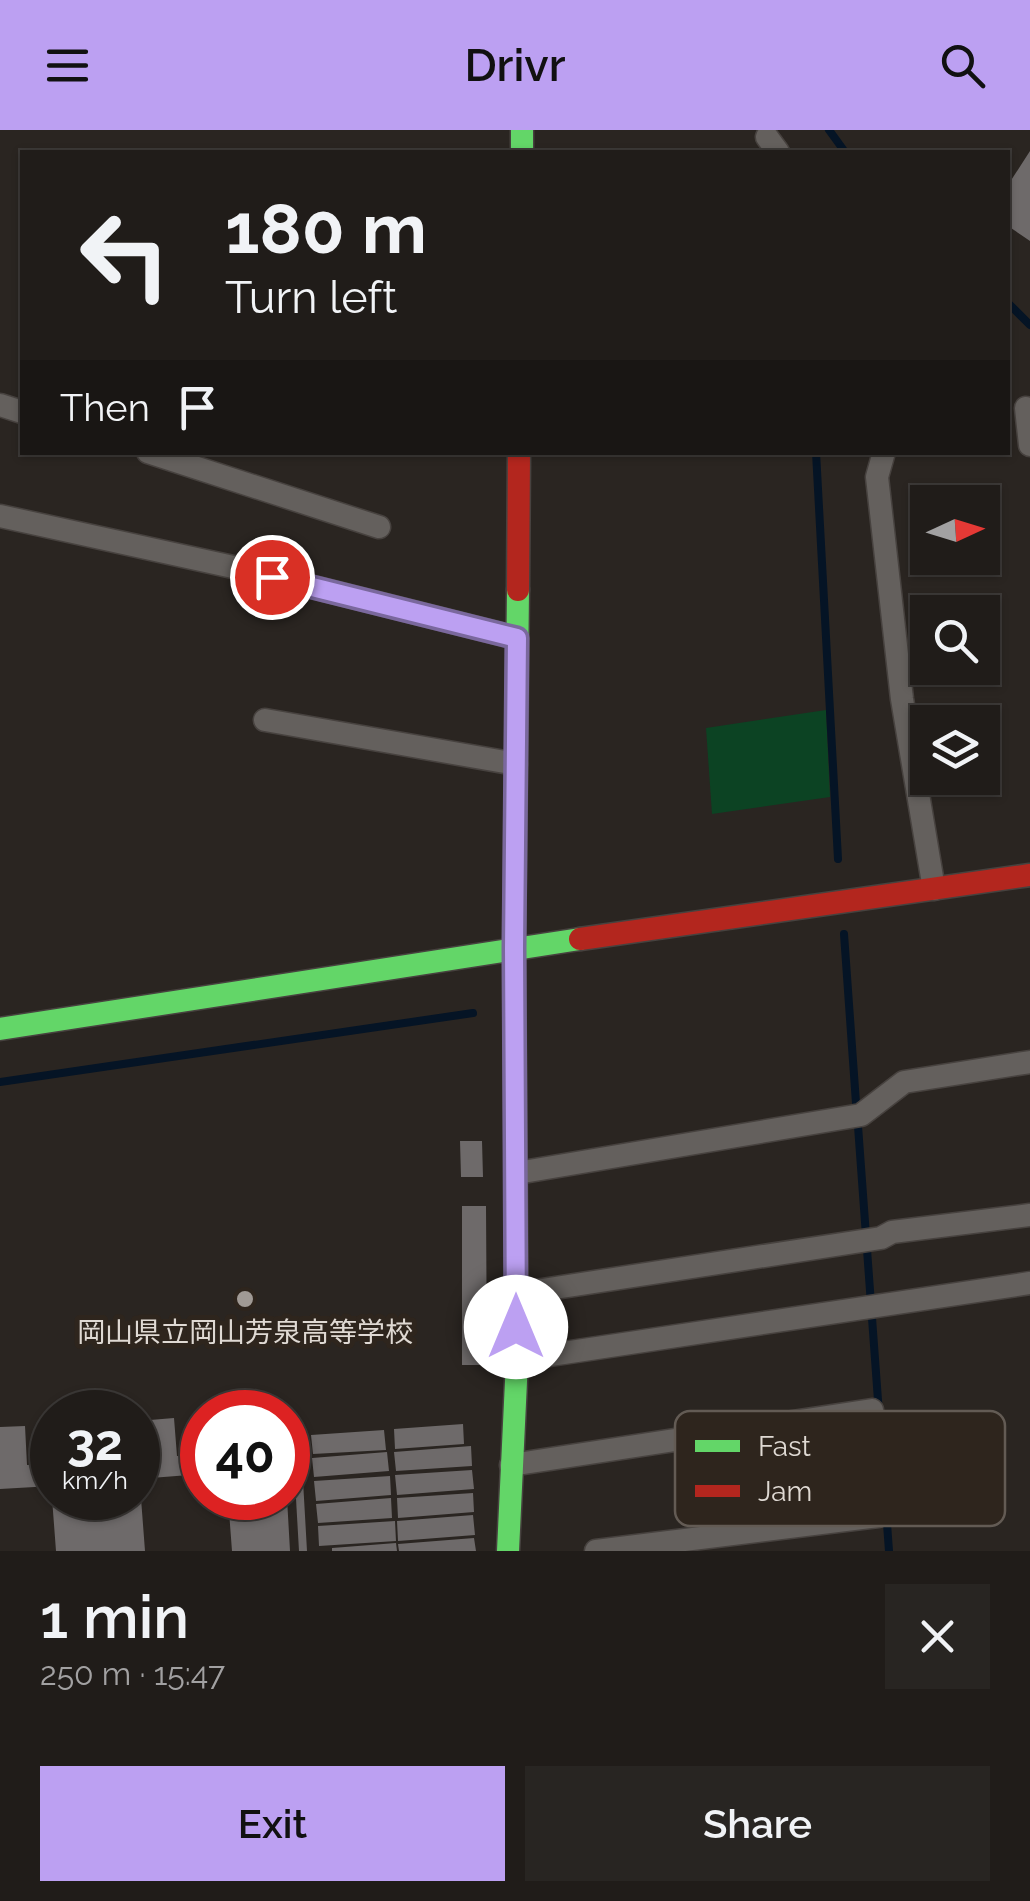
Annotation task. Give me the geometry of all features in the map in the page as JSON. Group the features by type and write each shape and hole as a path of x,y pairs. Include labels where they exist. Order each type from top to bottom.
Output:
{"street":[{"path":"1028,410 1030,445"},
{"path":"157,455 378,527"},
{"path":"508,1551 517,1360 514,948 519,455"},
{"path":"883,455 876,476 897,662 934,888"},
{"path":"0,516 234,567 517,638"},
{"path":"264,720 516,764"},
{"path":"0,1029 514,948 1030,875"},
{"path":"516,1173 861,1114 904,1082 1030,1062"},
{"path":"516,1294 866,1240 892,1232 1030,1216"},
{"path":"517,1360 1030,1283"},
{"path":"865,1411 872,1410"},
{"path":"511,1465 675,1440"},
{"path":"596,1551 797,1526"}],"green space":[{"path":"826,710 830,797 712,814 706,728"}],"building":[{"path":"1030,151 1030,241 1010,227 1010,182"},
{"path":"460,1141 482,1141 483,1177 461,1177"},
{"path":"462,1206 486,1206 487,1365 462,1365"},
{"path":"174,1418 180,1476 160,1477 160,1419"},
{"path":"463,1424 464,1444 395,1449 394,1429"},
{"path":"25,1426 30,1487 0,1489 0,1427"},
{"path":"384,1430 386,1450 313,1454 311,1435"},
{"path":"471,1446 472,1466 396,1471 394,1452"},
{"path":"387,1452 389,1471 314,1477 312,1458"},
{"path":"472,1470 474,1489 397,1495 395,1475"},
{"path":"390,1476 391,1495 316,1501 314,1481"},
{"path":"473,1493 474,1512 398,1518 397,1498"},
{"path":"391,1498 392,1518 318,1523 316,1504"},
{"path":"473,1515 475,1535 398,1541 397,1521"},
{"path":"54,1520 143,1520 145,1551 56,1551"},
{"path":"230,1520 288,1520 290,1551 232,1551"},
{"path":"297,1520 305,1520 307,1551 299,1551"},
{"path":"395,1521 396,1541 319,1546 318,1526"},
{"path":"474,1538 476,1551 399,1551 398,1544"},
{"path":"396,1543 397,1551 332,1551 332,1548"}],"waterway":[{"path":"829,130 844,150"},
{"path":"1010,305 1030,325"},
{"path":"816,455 838,859"},
{"path":"844,934 856,1103"},
{"path":"0,1082 473,1013"},
{"path":"858,1126 879,1411"},
{"path":"887,1526 889,1551"}],"traffic: fast":[{"path":"522,130 522,150"},
{"path":"508,1551 517,1360 514,948 518,590"},
{"path":"0,1029 580,939"}],"traffic: jam":[{"path":"518,590 519,455"},
{"path":"580,939 1030,875"}],"place":[{"name":"岡山県立岡山芳泉高等学校","path":"245,1299"}],"route":[{"path":"272,577 517,638 516,1327"}]}
